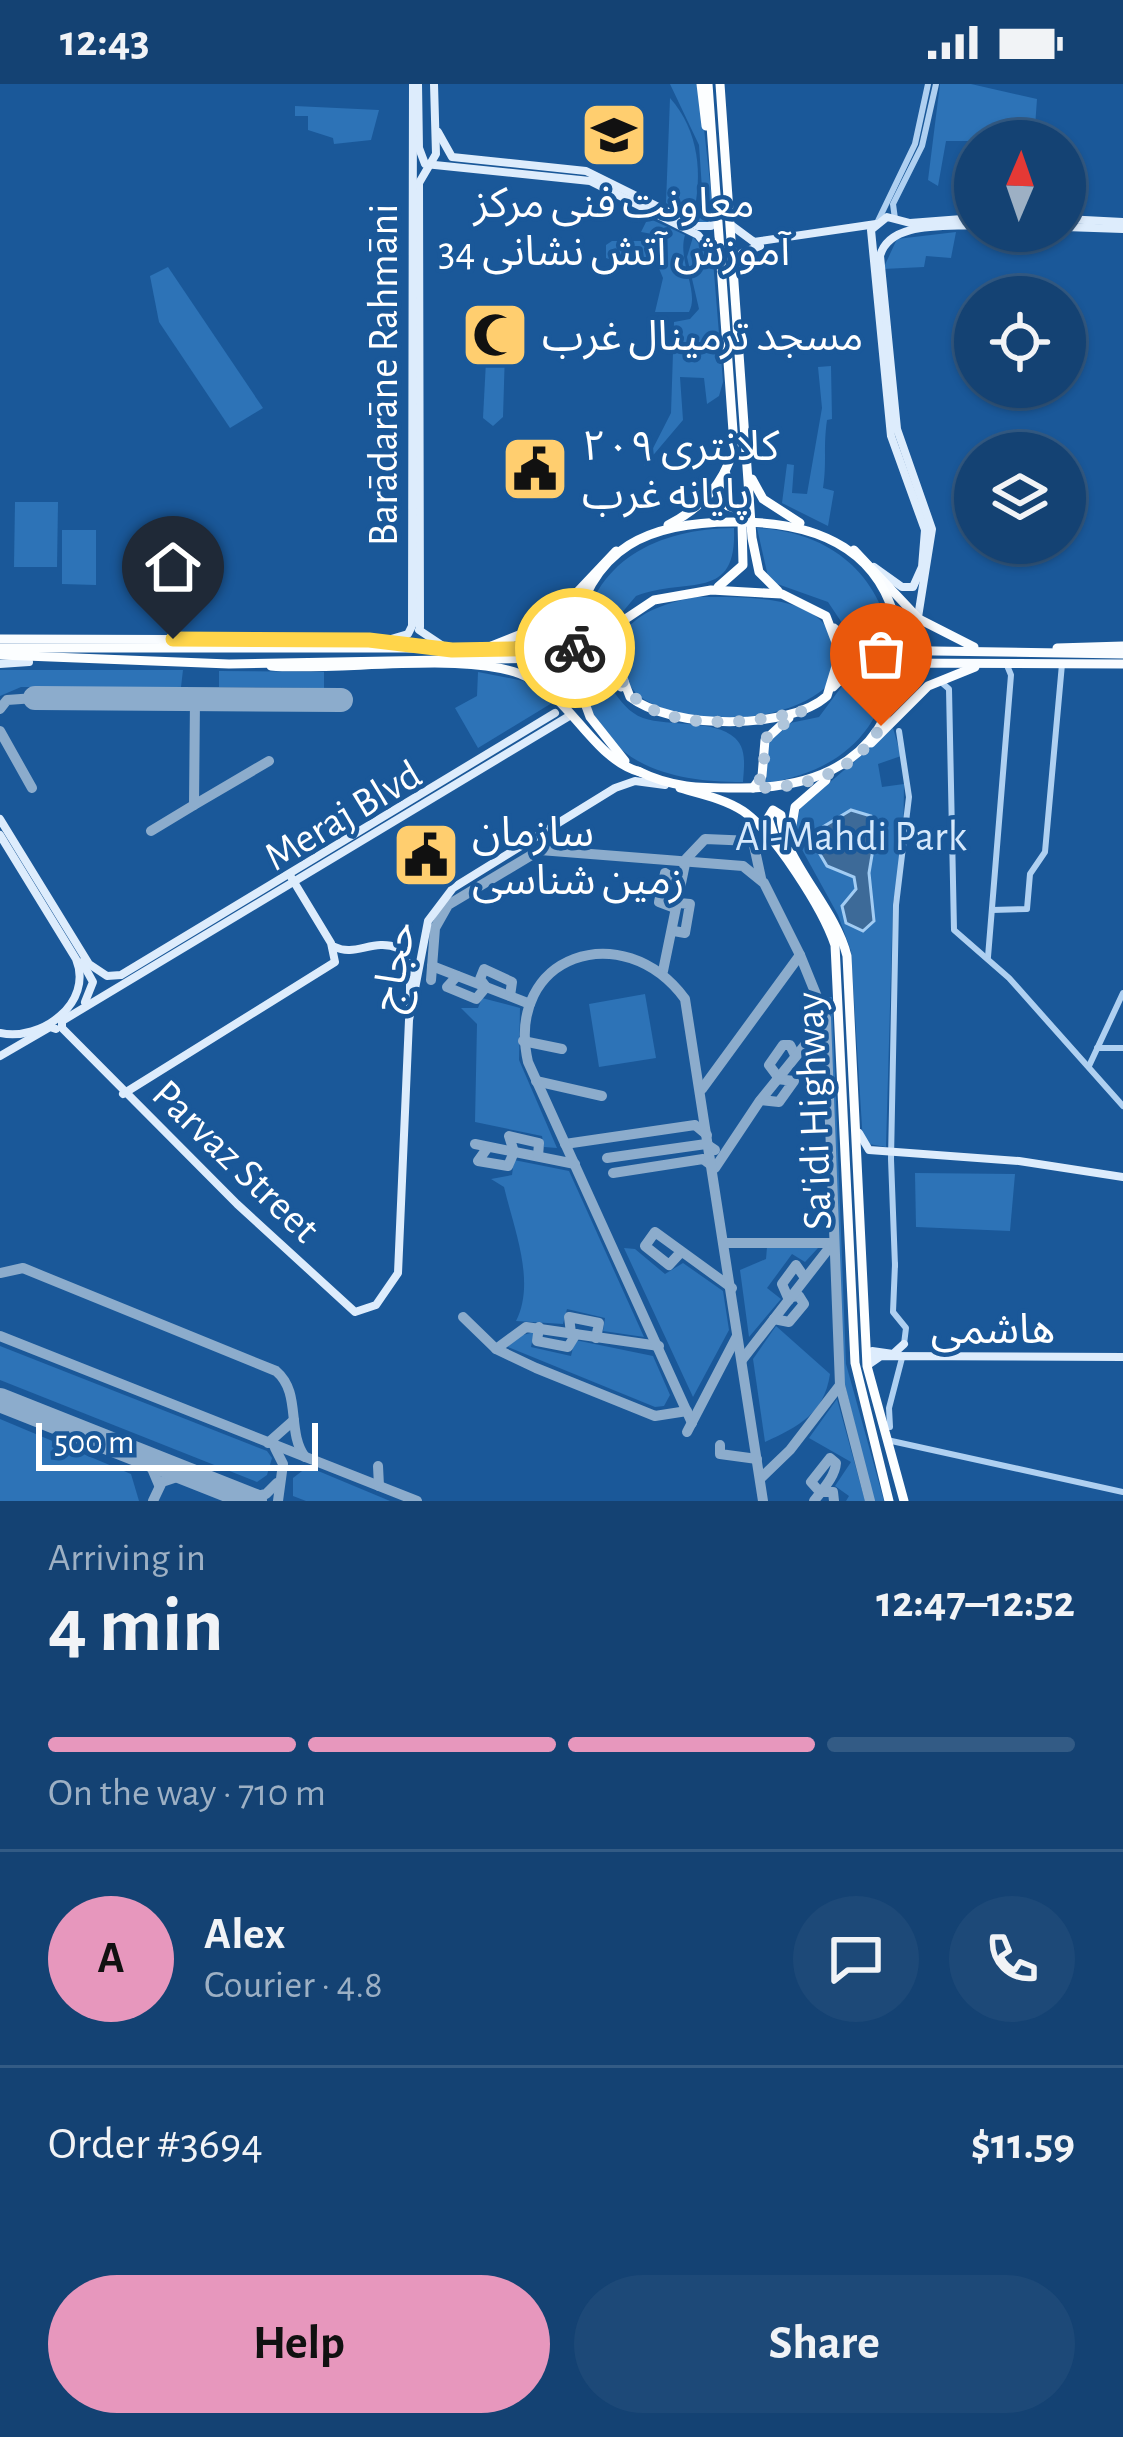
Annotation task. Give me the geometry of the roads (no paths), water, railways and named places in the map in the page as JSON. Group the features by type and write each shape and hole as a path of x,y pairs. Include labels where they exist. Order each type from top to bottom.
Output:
{"highway":[{"path":"705,84 734,441 726,468 724,505 737,508 750,497"},
{"path":"711,590 732,580 743,565 750,497 720,84"},
{"path":"478,650 542,627 608,556 700,505 726,468"},
{"path":"748,468 763,499 840,542 880,586 899,638"},
{"path":"668,525 746,522 810,528"},
{"path":"746,522 759,572 782,594"},
{"path":"630,542 594,585 573,655 584,704 603,736 640,772"},
{"path":"0,653 29,662 185,663 573,655 654,600 711,590 782,594 812,604 834,628 840,659 833,687 767,736 762,776 754,788"},
{"path":"620,626 616,665 626,692"},
{"path":"38,639 94,647"},
{"path":"0,653 182,647 573,655 603,669 655,712 686,719 754,719 802,711"},
{"path":"182,647 223,655 185,663"},
{"path":"300,650 232,653 255,662 503,668 554,694 610,756 640,772"},
{"path":"0,653 136,662"},
{"path":"790,849 795,807 871,742 893,700 900,672"},
{"path":"676,787 792,786 837,771"},
{"name":"Sa'idi Highway","path":"640,772 745,813 818,908 838,958 855,1363 890,1501"},
{"name":"Sa'idi Highway","path":"783,861 769,822 771,811 781,813 790,849 829,907 848,956 866,1366 904,1501"}],"main road":[{"path":"416,84 421,158 431,166 577,176 699,231"},
{"name":"Barādarāne Rahmāni","path":"416,84 416,626"},
{"name":"Barādarāne Rahmāni","path":"416,626 419,182 431,166 436,136 434,84"},
{"path":"435,120 452,157 576,168 699,231 722,267"},
{"path":"419,143 430,147 436,136"},
{"path":"699,231 712,224 717,202"},
{"path":"894,435 879,272 881,251 897,229 895,219"},
{"path":"734,271 745,250 772,243 895,219 954,222"},
{"path":"730,224 750,241 772,243 890,236 954,225"},
{"path":"877,224 872,237 874,301 894,435 932,529 919,619"},
{"path":"1086,224 1123,226"},
{"path":"840,542 907,588 926,568"},
{"path":"873,566 919,619 985,657"},
{"path":"0,653 38,639 379,640 403,637 416,626 452,650"},
{"path":"834,628 862,649 985,657 1006,663 1123,666"},
{"path":"379,640 452,650"},
{"path":"833,687 863,664 1123,650"},
{"path":"871,742 932,684 985,657"},
{"path":"554,694 557,716 572,715 585,725"},
{"name":"Meraj Blvd","path":"78,1009 557,716"},
{"name":"حجاج","path":"376,1305 398,1273 410,1020 428,921 447,892 615,788 644,780 676,787"},
{"path":"0,819 82,980 79,995 51,1026 0,1056"},
{"path":"0,835 89,964 107,976 130,975"},
{"path":"123,1094 334,962 331,943 291,877"},
{"path":"63,937 93,982 78,1009 63,1018 62,1028 100,1070"},
{"path":"331,943 342,951 381,943 402,952 411,973 410,1020"},
{"name":"Parvaz Street","path":"51,1026 355,1312 376,1305"},
{"path":"0,1034 29,1036"},
{"path":"855,1120 861,1144 892,1153 1123,1177"},
{"path":"1108,1174 1123,1163"},
{"path":"877,1358 872,1351 893,1354 904,1343"},
{"path":"902,1358 904,1343"},
{"name":"هاشمی","path":"866,1366 877,1358 1123,1357"}],"street":[{"path":"895,219 895,199 922,146 932,84"},
{"path":"877,224 915,144 932,84"},
{"path":"895,199 899,214 916,223"},
{"path":"989,960 1011,675 1006,663"},
{"path":"992,910 1027,909 1030,874 1044,856 1062,664"},
{"path":"932,684 944,681 949,687 954,928 998,969 1123,1106"},
{"path":"899,730 909,797 896,901 892,1312 906,1328 904,1343"},
{"path":"1088,1067 1123,993"},
{"path":"1097,1048 1123,1048"},
{"path":"902,1358 886,1432 912,1448 1123,1492"},
{"path":"890,1460 912,1448"}],"place":[{"name":"معاونت فنی مرکز آموزش آتش نشانی 34","path":"614,135"},
{"name":"مسجد ترمینال غرب","path":"495,335"},
{"name":"کلانتری ۲۰۹ پایانه غرب","path":"535,469"},
{"name":"سازمان زمین شناسی","path":"426,855"}],"park label":[{"name":"Al-Mahdi Park","path":"851,835"}]}
